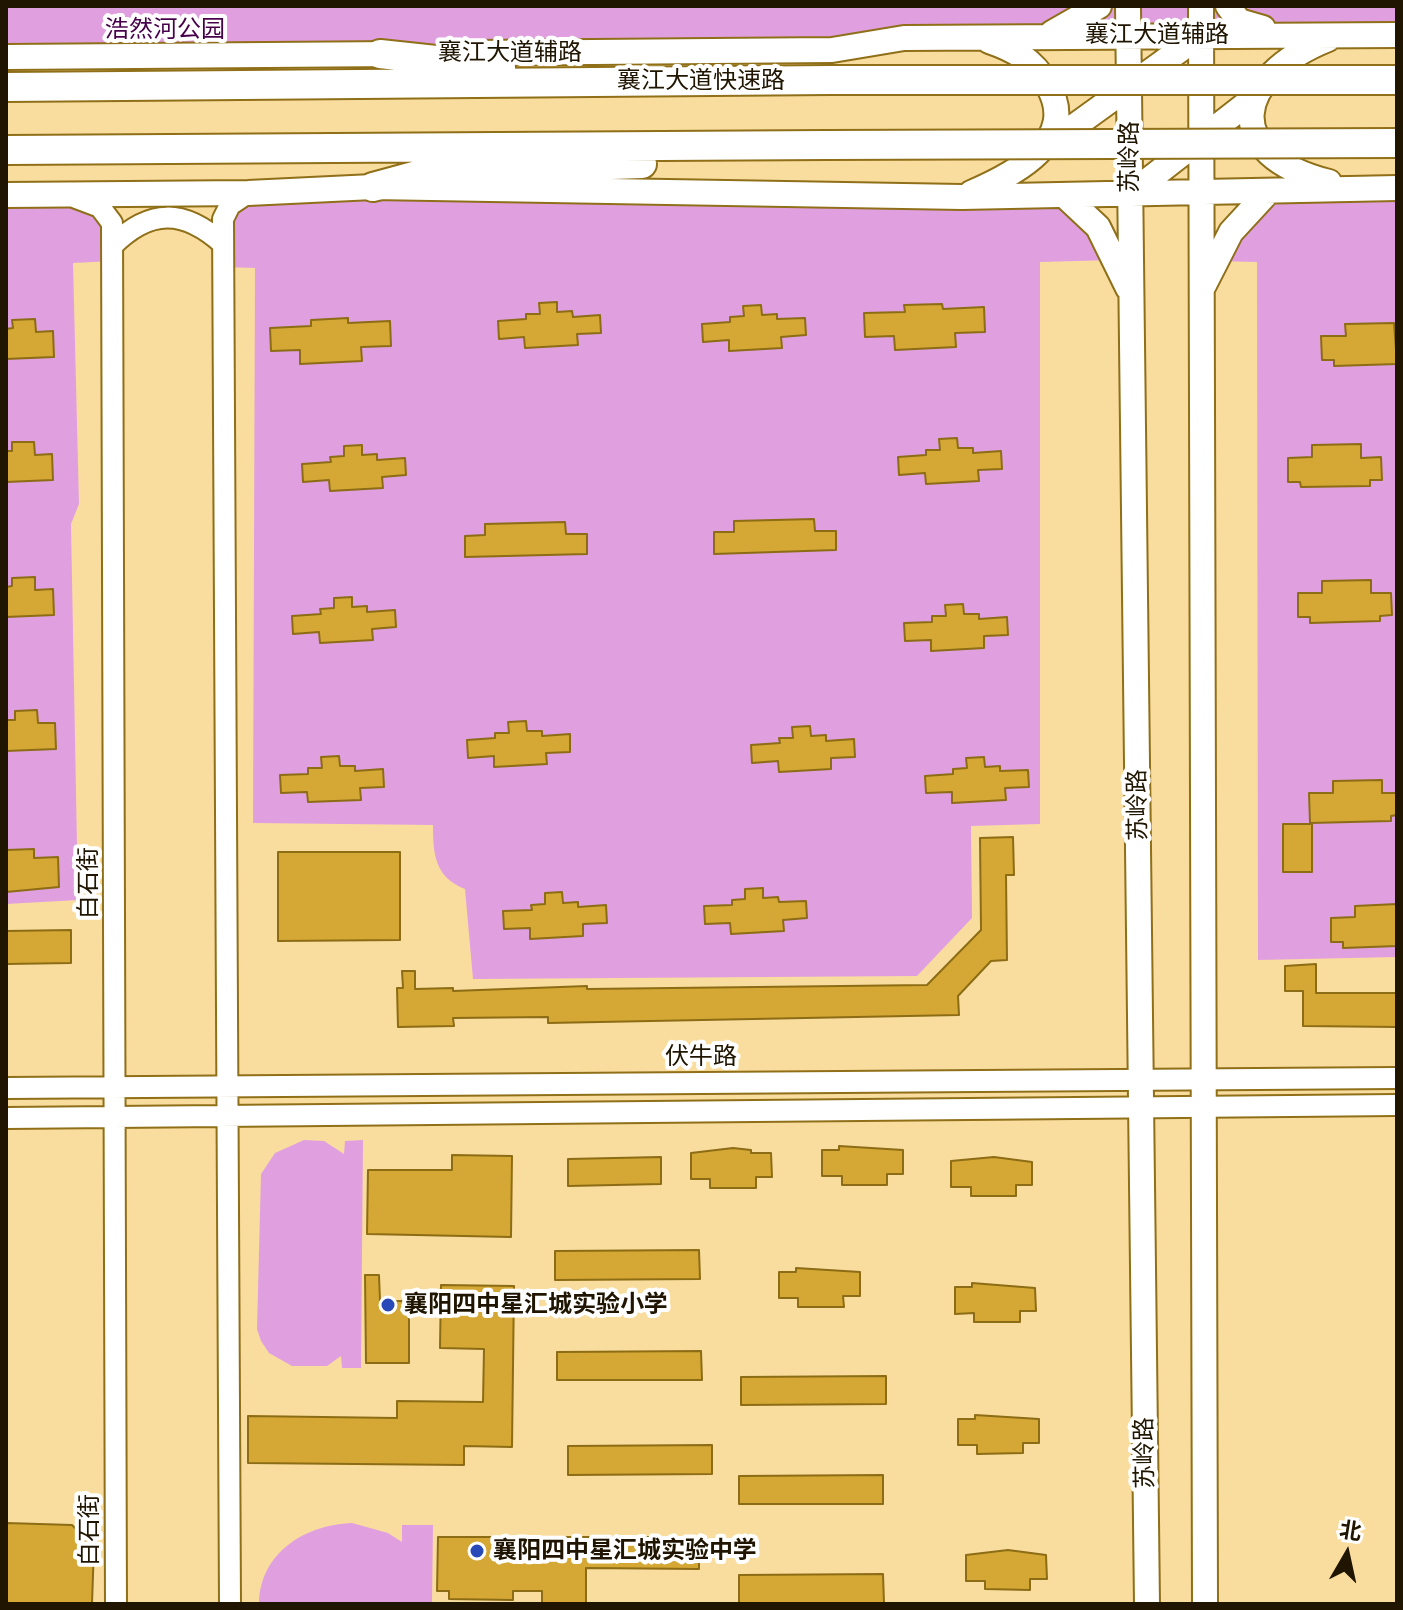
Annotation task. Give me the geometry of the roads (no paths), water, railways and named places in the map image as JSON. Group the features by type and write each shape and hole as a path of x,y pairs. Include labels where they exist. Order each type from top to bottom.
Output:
{"highway":[{"path":"380,54 495,67 638,67 728,81"},
{"name":"襄江大道快速路","path":"6,87 830,80 1397,80"},
{"path":"6,150 1397,143"},
{"path":"373,187 432,171 706,162 756,145"}],"main road":[{"path":"1047,35 1099,6"},
{"name":"苏岭路","path":"1128,6 1147,1604"},
{"path":"1201,6 1205,1604"},
{"path":"1228,6 1239,21 1285,34"},
{"path":"962,197 1013,175 1039,152 1202,34"},
{"name":"襄江大道辅路","path":"6,57 832,50 904,38 974,36 1285,34 1331,38 1397,35"},
{"path":"974,36 1015,50 1037,67 1057,100 1058,124 1039,152"},
{"path":"1129,195 1254,98 1274,70 1301,50 1331,38"},
{"path":"1254,98 1251,123 1264,150 1294,173 1353,189"},
{"path":"6,195 248,193 373,187 962,197 1397,188"},
{"path":"1202,291 1231,232 1267,193"},
{"path":"1065,196 1098,227 1132,297"}],"street":[{"name":"白石街","path":"61,193 100,207 112,223 116,1604"},
{"path":"230,1604 223,219 230,205 248,193"},
{"path":"112,246 128,230 149,219 181,218 205,228 223,244"},
{"name":"伏牛路","path":"6,1088 1397,1078"},
{"path":"6,1118 1397,1105"}],"place":[{"name":"襄阳四中星汇城实验小学","path":"388,1305"},
{"name":"襄阳四中星汇城实验中学","path":"477,1551"}],"park label":[{"name":"浩然河公园","path":"165,30"}]}
